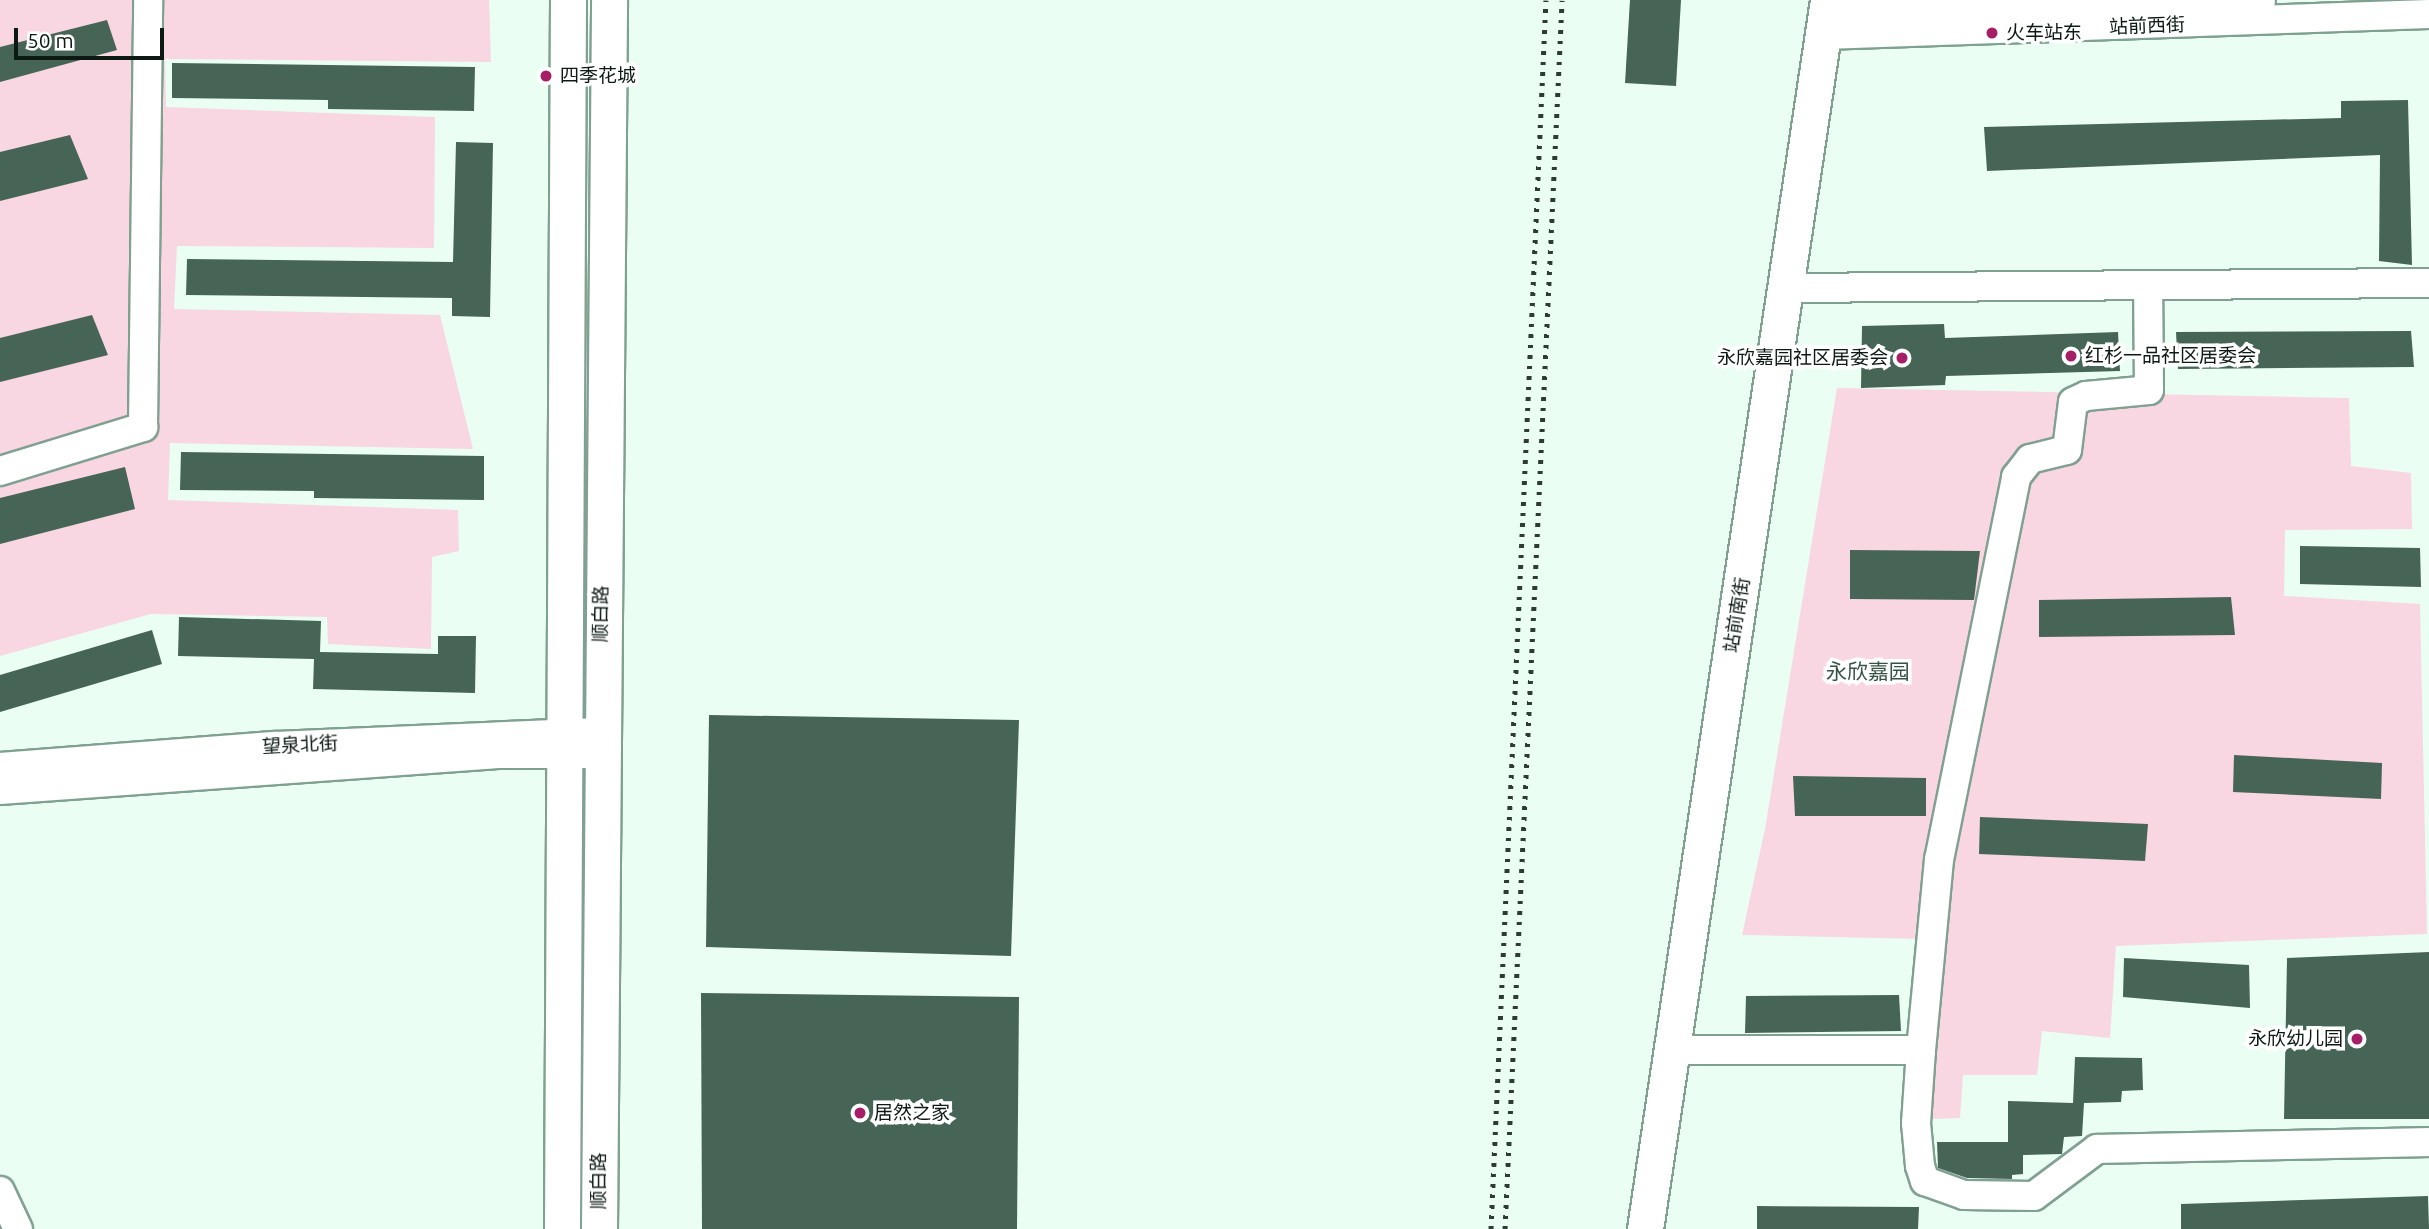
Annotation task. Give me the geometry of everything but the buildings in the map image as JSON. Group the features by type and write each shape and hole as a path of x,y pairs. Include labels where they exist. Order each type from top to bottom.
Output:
{"main road":[{"name":"顺白路","path":"562,1229 568,0"},
{"name":"顺白路","path":"599,1229 600,743 609,0"},
{"name":"站前南街","path":"1645,1229 1826,17"}],"street":[{"path":"0,471 144,427 148,0"},
{"name":"站前西街","path":"1826,17 2327,0"},
{"name":"站前西街","path":"1826,17 2429,14"},
{"path":"1786,288 2429,283"},
{"path":"2148,285 2149,390 2086,396 2073,402 2067,450 2030,459 2016,477 1939,860 1916,1123 1920,1166 1925,1181 1964,1195 2034,1196 2097,1149 2429,1142"},
{"name":"望泉北街","path":"0,790 499,754 564,743"},
{"name":"望泉北街","path":"0,767 276,746 600,743"},
{"path":"1672,1050 1922,1050"},
{"path":"0,1191 18,1229"}],"shaded area":[{"path":"0,0 489,0 491,62 165,59 166,107 435,117 434,248 177,246 174,309 440,315 473,449 170,443 168,500 458,510 459,551 432,557 431,649 328,644 327,617 151,614 0,656"},
{"path":"1837,388 2349,398 2351,466 2411,473 2412,529 2285,530 2284,596 2420,604 2427,934 2116,946 2110,1038 2042,1031 2037,1075 1963,1075 1960,1118 1906,1120 1901,1106 1924,939 1742,935 1765,829"}],"railway":[{"path":"1491,1229 1546,0"},
{"path":"1505,1229 1562,0"}],"place":[{"name":"火车站东","path":"1992,33"},
{"name":"四季花城","path":"546,76"},
{"name":"红杉一品社区居委会","path":"2071,356"},
{"name":"永欣嘉园社区居委会","path":"1902,358"},
{"name":"永欣幼儿园","path":"2357,1039"},
{"name":"居然之家","path":"860,1113"}],"district":[{"name":"永欣嘉园","path":"1868,671"}]}
